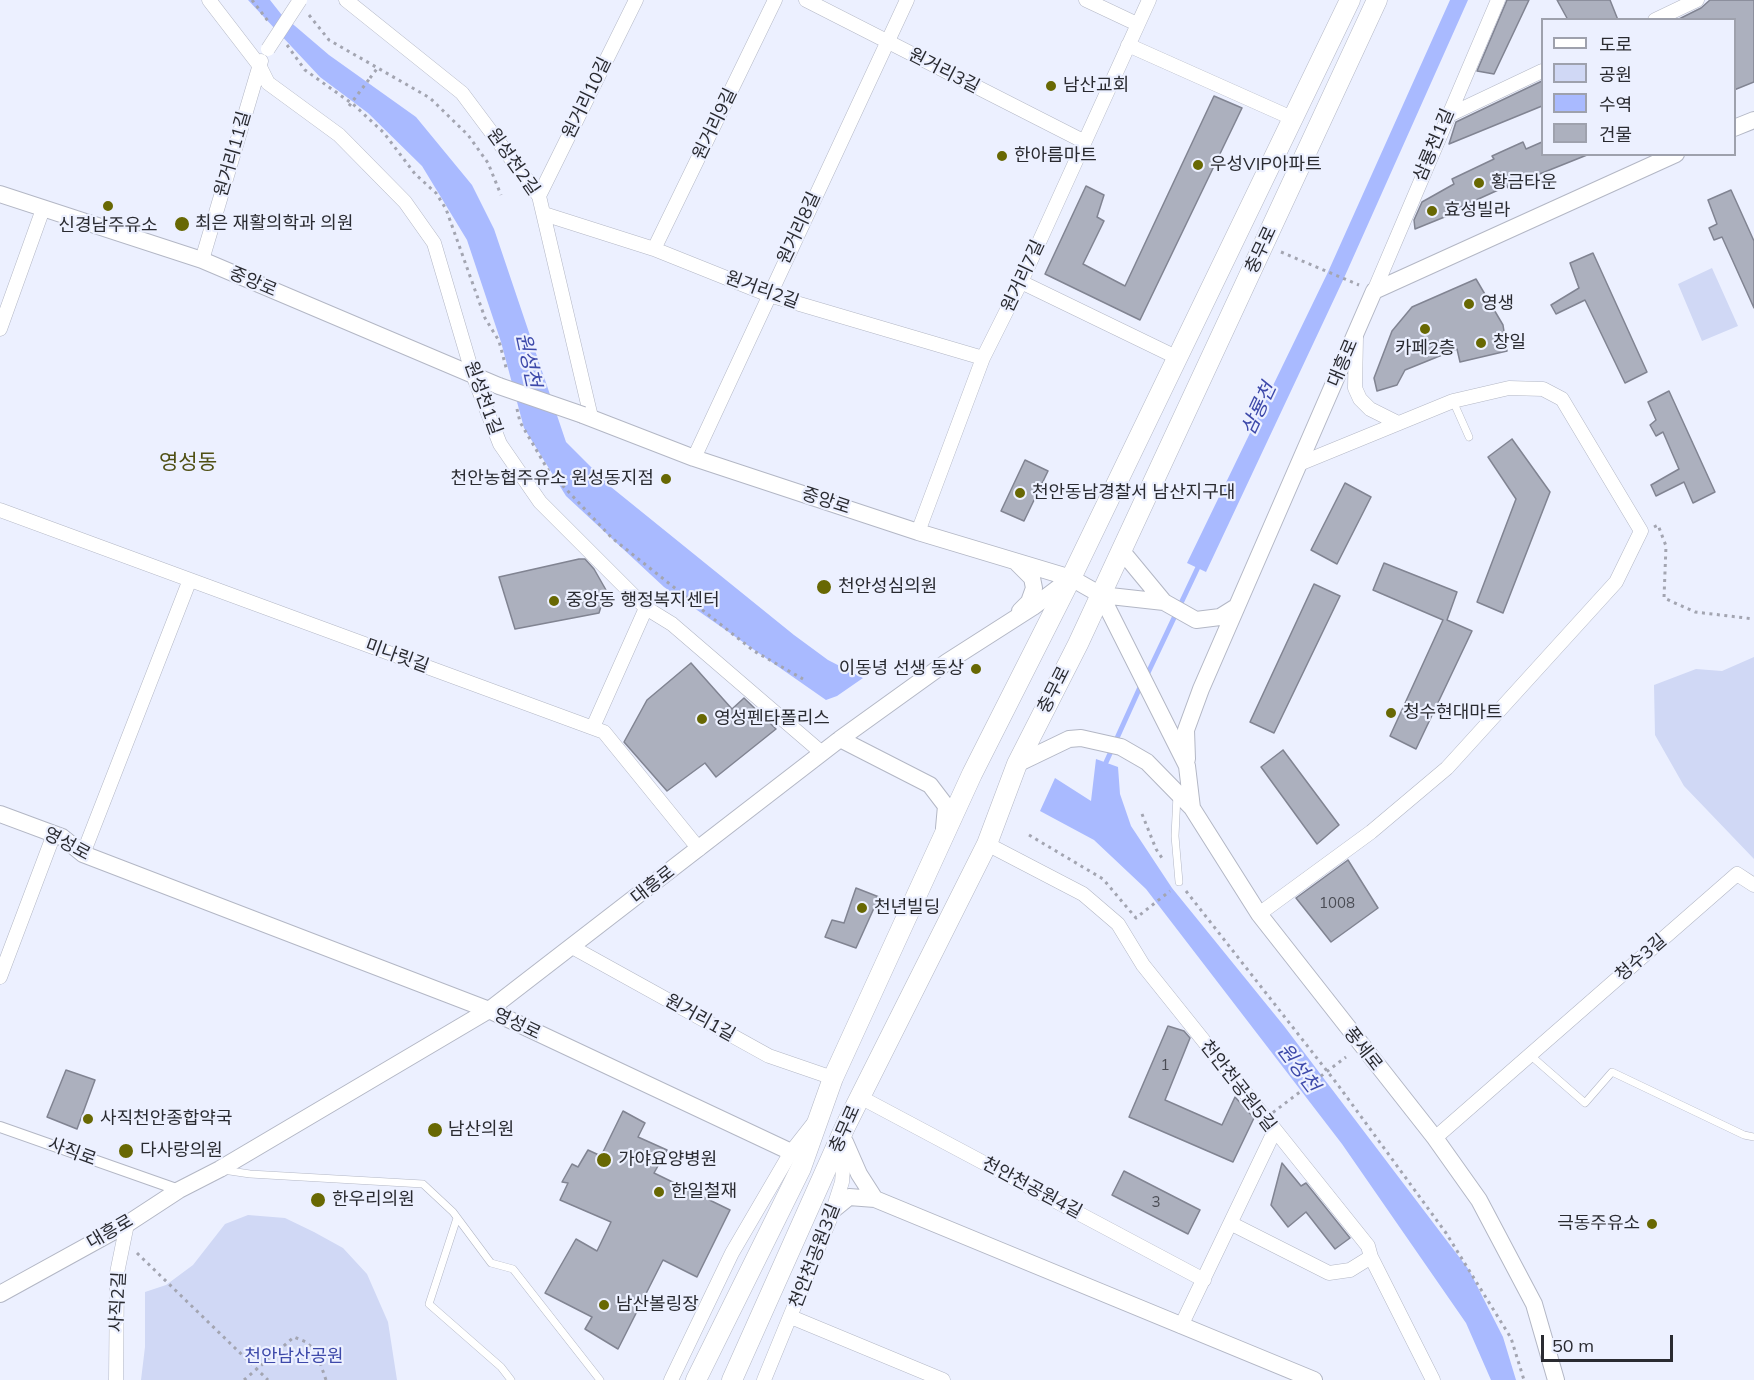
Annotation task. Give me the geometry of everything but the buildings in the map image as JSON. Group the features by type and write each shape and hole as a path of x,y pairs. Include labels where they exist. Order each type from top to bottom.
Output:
{"main road":[{"name":"충무로","path":"696,1380 801,1168 816,1120 833,1078 972,774 1071,578 1350,0"},
{"name":"충무로","path":"732,1380 845,1134 860,1096 987,844 1017,764 1101,595 1377,0"}],"street":[{"name":"원성천1길","path":"209,0 259,65 268,83 339,135 405,202 434,243 473,375 500,444 540,502 646,608 672,624 822,753"},
{"name":"원거리11길","path":"202,260 259,65 300,0"},
{"name":"원성천2길","path":"346,0 462,93 539,196 587,416"},
{"name":"원거리10길","path":"539,196 636,0"},
{"name":"원거리9길","path":"654,249 776,0"},
{"name":"원거리3길","path":"806,0 1083,141"},
{"name":"원거리8길","path":"694,458 907,0"},
{"path":"1086,0 1137,24"},
{"name":"원거리7길","path":"918,532 983,358 1022,282 1083,141 1149,0"},
{"name":"삼룡천1길","path":"1374,291 1498,0"},
{"path":"1664,18 1681,14 1697,0"},
{"path":"1128,45 1294,119"},
{"path":"1447,116 1541,72"},
{"path":"1736,128 1754,120"},
{"path":"1374,291 1672,156"},
{"name":"중앙로","path":"0,194 202,260 473,375 505,384 694,458 918,532 1071,578 1101,595"},
{"path":"0,329 43,209"},
{"name":"원거리2길","path":"544,214 654,249 769,295 983,358"},
{"path":"1022,282 1178,358"},
{"name":"대흥로","path":"1187,766 1186,730 1236,607 1374,291"},
{"path":"1356,332 1355,388 1357,393 1370,409 1398,423"},
{"path":"1259,914 1371,832 1448,768 1616,582 1641,531 1562,399 1543,389 1509,388 1453,401 1299,464"},
{"name":"미나릿길","path":"0,510 189,582 599,729"},
{"path":"1121,550 1164,602 1196,620 1220,617 1236,607"},
{"path":"1009,622 1029,602 1034,588 1032,578 1010,558"},
{"name":"대흥로","path":"3,1290 126,1224 179,1190 220,1169 489,1010 840,739 947,662 1071,578"},
{"path":"83,854 189,582"},
{"path":"1101,595 1164,602"},
{"name":"풍세로","path":"1101,595 1187,766 1192,808 1259,914 1435,1138 1479,1200 1534,1304 1556,1380"},
{"path":"646,608 599,729 699,849"},
{"path":"1017,764 1058,744 1081,738 1121,747 1147,762 1192,808"},
{"path":"840,739 930,785 946,806 943,838"},
{"name":"영성로","path":"0,814 62,837 83,854 489,1010 791,1152"},
{"path":"0,977 54,834"},
{"name":"천안천공원5길","path":"987,844 1083,894 1118,924 1143,965 1274,1132 1368,1246 1371,1257 1433,1380"},
{"name":"청수3길","path":"1435,1138 1737,874 1754,885"},
{"name":"원거리1길","path":"572,947 769,1056 833,1078"},
{"name":"천안천공원4길","path":"860,1096 1204,1280"},
{"path":"671,1380 732,1253 791,1152 816,1120"},
{"name":"사직로","path":"0,1126 179,1190"},
{"path":"1181,1326 1232,1224 1274,1132"},
{"path":"845,1134 859,1174 875,1198"},
{"name":"천안천공원3길","path":"764,1380 833,1210 842,1182 845,1134"},
{"path":"833,1210 849,1197 875,1198 1314,1380"},
{"name":"사직2길","path":"116,1380 117,1273 125,1242 126,1224"},
{"path":"1232,1224 1329,1273 1350,1270 1371,1257"},
{"path":"791,1317 943,1380"}],"lane":[{"path":"1453,401 1469,437"},
{"path":"1177,792 1175,836 1179,882"},
{"path":"1530,1055 1585,1103 1612,1072 1744,1135 1754,1137"},
{"path":"220,1169 250,1174 423,1184 458,1218 491,1263 513,1269 600,1380"},
{"path":"458,1218 429,1304 501,1367 511,1380"}],"path":[{"path":"252,0 274,28"},
{"path":"308,14 329,40 379,66 430,98 468,135 488,163 501,195"},
{"path":"280,36 305,70 384,133 415,174 436,193 446,209 485,318 500,341 505,384"},
{"path":"350,104 379,66"},
{"path":"1281,252 1374,291"},
{"path":"515,402 520,422 548,470 612,538 754,651 803,679"},
{"path":"1641,531 1658,525 1666,546 1665,598 1695,612 1754,619"},
{"path":"1142,814 1155,849 1338,1085 1446,1233 1511,1338 1524,1380"},
{"path":"1029,835 1103,879 1136,918 1170,891"},
{"path":"1267,1117 1346,1057"},
{"path":"125,1242 268,1380"},
{"path":"244,1380 294,1336 306,1342 316,1351 326,1380"}],"green space":[{"path":"1712,268 1738,326 1702,341 1678,284"},
{"path":"1754,657 1754,859 1684,786 1655,735 1654,685 1696,669 1722,671"},
{"name":"천안남산공원","path":"248,1215 285,1218 314,1232 343,1248 367,1274 388,1322 397,1380 141,1380 145,1347 145,1292 166,1285 193,1265 225,1224"}],"water":[{"name":"원성천","path":"248,0 270,0 281,14 329,55 416,117 472,185 494,229 566,442 611,487 794,635 828,660 863,678 837,696 826,700 664,587 566,496 524,428 501,342 467,240 422,166 368,113 320,77"},
{"path":"1450,0 1468,0 1344,278 1206,572 1187,563 1328,272"},
{"name":"원성천","path":"1096,759 1118,767 1120,794 1131,826 1172,888 1284,1026 1469,1270 1503,1337 1516,1380 1491,1380 1466,1323 1342,1144 1146,889 1094,840 1040,811 1055,778 1091,801"}],"waterway":[{"name":"삼룡천","path":"1146,677 1200,563"},
{"name":"삼룡천","path":"1103,769 1141,685"}],"place":[{"name":"남산교회","path":"1051,86"},
{"name":"한아름마트","path":"1002,156"},
{"name":"우성VIP아파트","path":"1198,165"},
{"name":"황금타운","path":"1479,183"},
{"name":"신경남주유소","path":"108,206"},
{"name":"효성빌라","path":"1432,211"},
{"name":"최은 재활의학과 의원","path":"182,224"},
{"name":"영생","path":"1469,304"},
{"name":"카페2층","path":"1425,329"},
{"name":"창일","path":"1481,343"},
{"name":"천안농협주유소 원성동지점","path":"666,479"},
{"name":"천안동남경찰서 남산지구대","path":"1020,493"},
{"name":"천안성심의원","path":"824,587"},
{"name":"중앙동 행정복지센터","path":"554,601"},
{"name":"이동녕 선생 동상","path":"976,669"},
{"name":"청수현대마트","path":"1391,713"},
{"name":"영성펜타폴리스","path":"702,719"},
{"name":"천년빌딩","path":"862,908"},
{"name":"사직천안종합약국","path":"88,1119"},
{"name":"남산의원","path":"435,1130"},
{"name":"다사랑의원","path":"126,1151"},
{"name":"가야요양병원","path":"604,1160"},
{"name":"한일철재","path":"659,1192"},
{"name":"한우리의원","path":"318,1200"},
{"name":"극동주유소","path":"1652,1224"},
{"name":"남산볼링장","path":"604,1305"}],"district":[{"name":"영성동","path":"188,463"}]}
